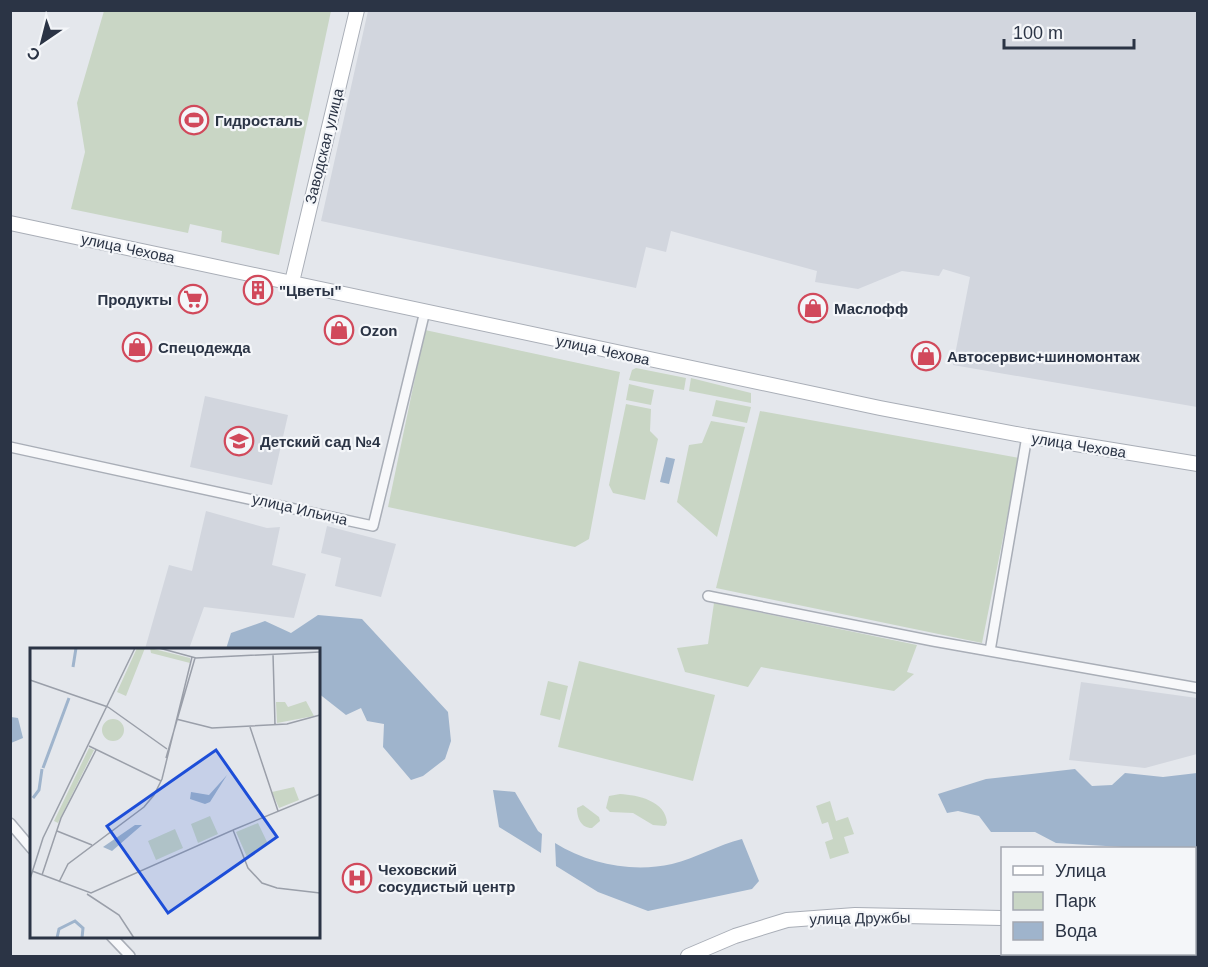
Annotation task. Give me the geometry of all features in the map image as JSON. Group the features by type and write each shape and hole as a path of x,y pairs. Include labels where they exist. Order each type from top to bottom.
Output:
{"main road":[{"name":"Заводская улица","path":"292,282 357,10"},
{"name":"улица Чехова","path":"10,223 787,389 1027,436 1197,464"},
{"name":"улица Дружбы","path":"688,957 735,936 787,920 855,915 1001,918"}],"street":[{"name":"улица Ильича","path":"10,447 373,526 425,311"},
{"path":"990,651 1027,436"},
{"path":"708,596 990,651 1197,688"},
{"path":"10,823 30,847"},
{"path":"112,937 130,957"}],"shaded area":[{"path":"368,11 1197,11 1197,407 953,365 970,277 943,269 939,276 902,271 858,289 815,282 817,271 671,231 666,252 646,247 636,288 321,221"},
{"name":"Детский сад №4","path":"205,396 288,415 272,485 190,467"},
{"path":"206,511 267,528 280,527 272,565 306,574 294,618 204,607 189,648 145,648 169,565 192,571"},
{"path":"327,526 396,544 381,597 335,586 341,558 321,553"},
{"path":"1081,682 1197,698 1197,754 1145,768 1069,760"}],"green space":[{"name":"Гидросталь","path":"104,11 331,11 279,255 221,242 222,231 190,224 188,233 71,209 85,152 77,103"},
{"path":"425,330 620,372 589,539 575,547 388,507"},
{"path":"636,368 686,378 684,390 629,380 632,370"},
{"path":"691,378 751,393 751,403 689,391"},
{"path":"629,384 654,390 651,405 626,400"},
{"path":"716,400 751,407 747,423 712,416"},
{"path":"626,404 651,409 650,431 658,439 645,500 613,493 609,485"},
{"path":"760,411 1019,458 982,643 716,588"},
{"path":"711,421 745,427 717,537 677,502 689,445 702,443"},
{"path":"714,603 917,645 907,672 914,674 894,691 761,667 748,687 685,672 677,648 708,644"},
{"path":"579,661 715,695 693,781 558,747"},
{"path":"548,681 568,686 560,720 540,715"},
{"path":"620,794 643,798 656,804 662,809 667,823 665,826 653,825 633,813 610,812 606,808 609,796"},
{"path":"830,801 836,821 848,817 854,834 844,837 849,853 830,859 825,842 833,839 828,822 822,824 816,806"},
{"path":"583,805 599,817 600,821 592,828 582,824 579,819 577,808"}],"water":[{"path":"666,457 675,459 669,484 660,482"},
{"path":"318,615 362,619 448,712 451,741 445,759 423,776 411,780 383,747 384,724 367,721 361,708 346,715 320,695 320,648 226,648 231,633 265,621 291,633"},
{"path":"11,717 18,718 23,738 11,743"},
{"path":"1075,769 1092,786 1112,785 1125,773 1163,777 1197,773 1197,852 1196,847 1122,847 1056,843 1035,832 991,832 979,816 958,811 947,813 938,794 986,779"},
{"path":"493,790 515,792 542,834 541,853 499,827"},
{"path":"742,839 759,881 752,889 648,911 598,892 556,866 555,843 582,856 611,865 657,867 672,864"}],"place":[{"name":"Гидросталь","path":"194,120"},
{"name":"\"Цветы\"","path":"258,290"},
{"name":"Продукты","path":"193,299"},
{"name":"Маслофф","path":"813,308"},
{"name":"Ozon","path":"339,330"},
{"name":"Спецодежда","path":"137,347"},
{"name":"Автосервис+шиномонтаж","path":"926,356"},
{"name":"Детский сад №4","path":"239,441"},
{"name":"Чеховский сосудистый центр","path":"357,878"}]}
